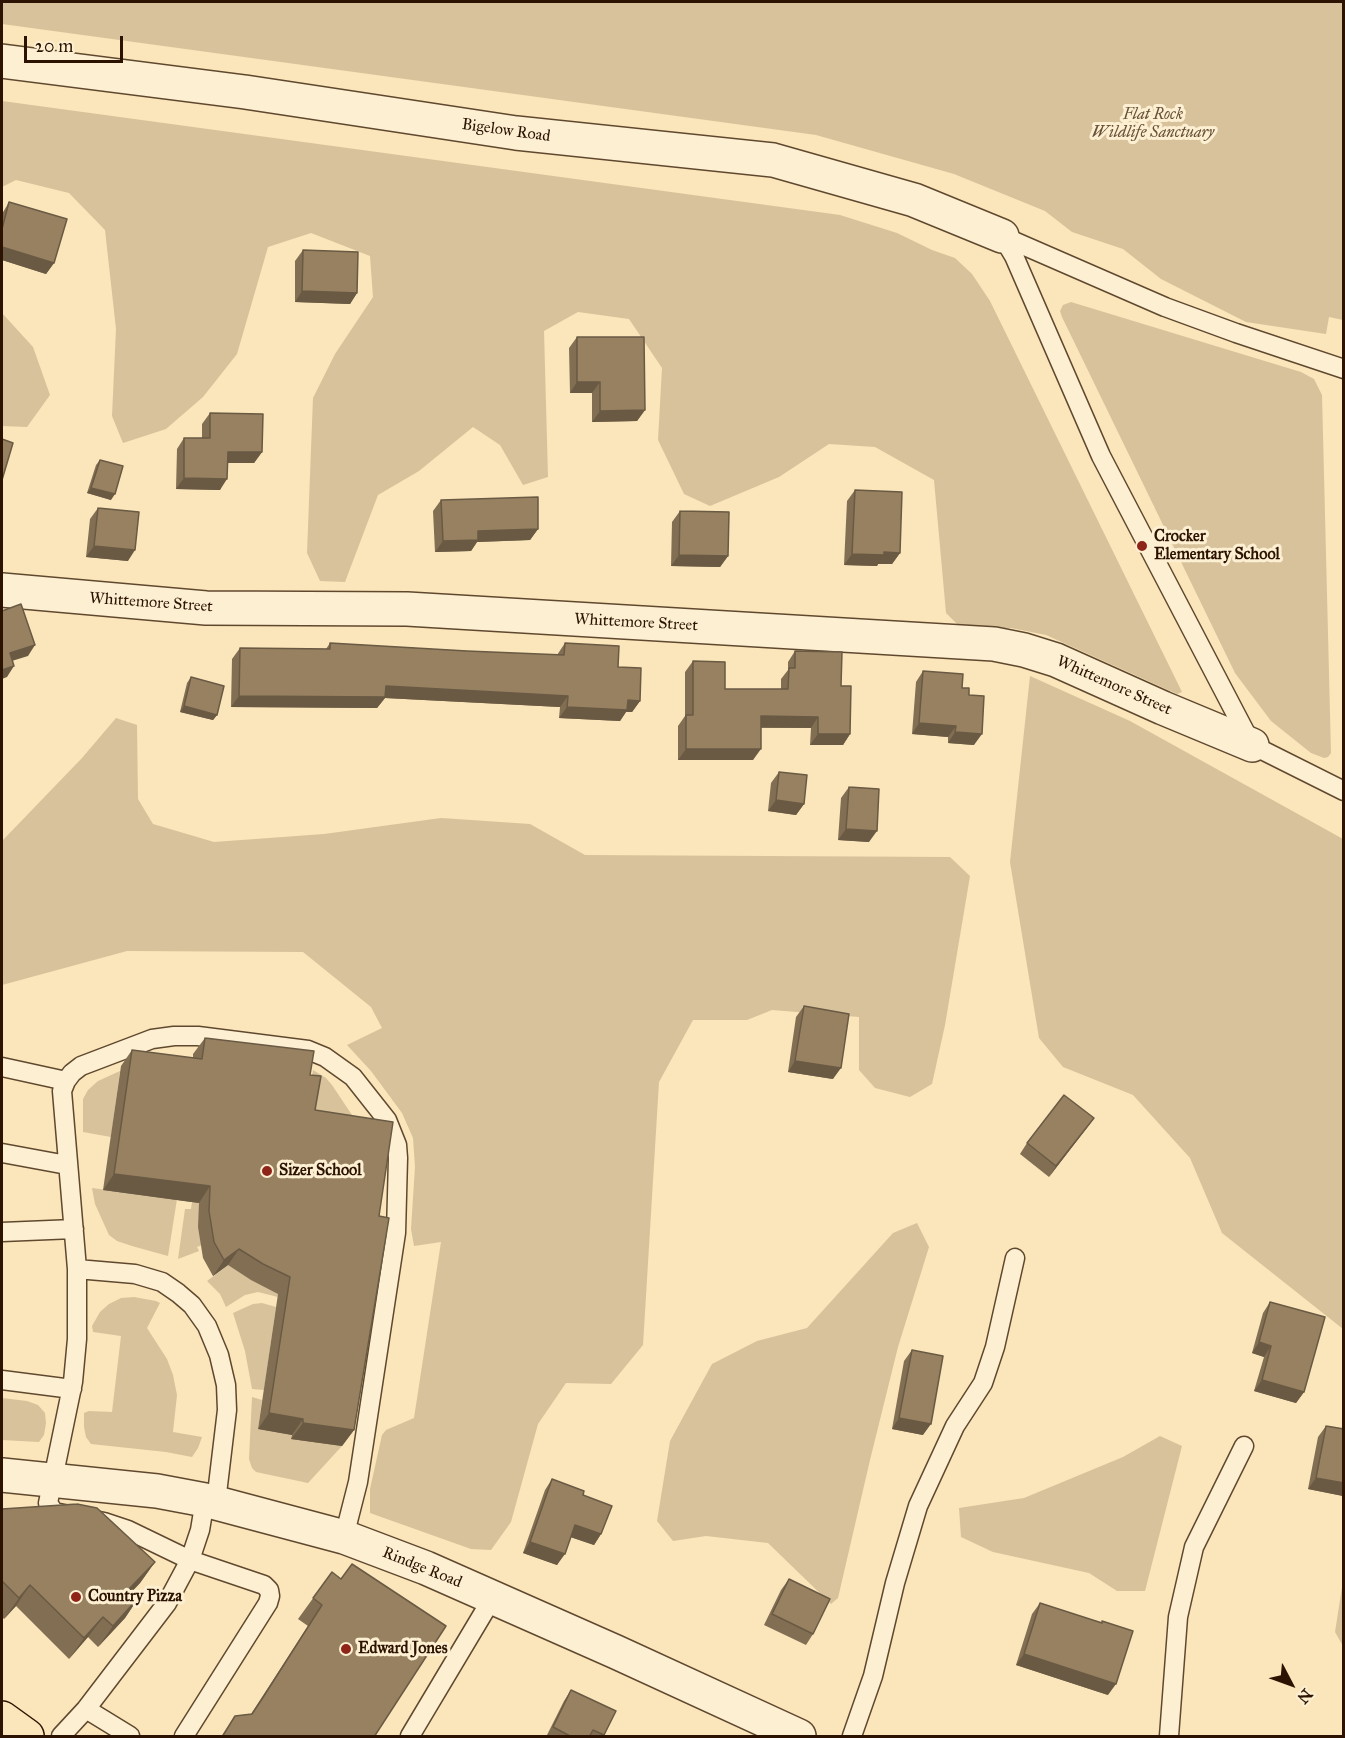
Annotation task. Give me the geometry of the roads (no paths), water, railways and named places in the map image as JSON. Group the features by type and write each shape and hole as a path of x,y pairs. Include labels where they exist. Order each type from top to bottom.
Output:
{"street":[{"name":"Bigelow Road","path":"2,61 245,92 516,133 773,160 914,200 1002,236"},
{"name":"Whittemore Street","path":"2,590 206,608 407,609 994,644 1056,660 1252,745"},
{"name":"Rindge Road","path":"19,1479 157,1491 211,1501 344,1537 426,1568 493,1597 799,1737"}],"lane":[{"path":"1002,236 1165,307 1344,369"},
{"path":"1002,236 1014,256 1101,456 1252,745 1344,791"},
{"path":"184,1737 268,1603 269,1590 264,1585 190,1560 104,1521 54,1512 48,1503 19,1479 72,1389 77,1339 77,1269 62,1091 72,1073 81,1066 152,1039 198,1036 308,1050 325,1057 353,1077 387,1120 397,1145 396,1233 358,1482 344,1537"},
{"path":"2,1067 66,1081"},
{"path":"2,1152 67,1165"},
{"path":"2,1232 74,1229"},
{"path":"852,1737 873,1676 895,1583 918,1506 955,1426 983,1383 995,1347 1015,1258"},
{"path":"61,1737 86,1709 168,1603 190,1560 211,1501 227,1410 226,1385 219,1355 207,1326 192,1305 162,1282 135,1274 77,1269"},
{"path":"2,1380 72,1389"},
{"path":"1169,1737 1178,1617 1194,1547 1244,1446"},
{"path":"410,1737 493,1597"},
{"path":"86,1709 130,1737"}],"place":[{"name":"Crocker Elementary School","path":"1142,546"},
{"name":"Sizer School","path":"267,1171"},
{"name":"Country Pizza","path":"76,1597"},
{"name":"Edward Jones","path":"346,1649"}],"park label":[{"name":"Flat Rock Wildlife Sanctuary","path":"1153,124"}]}
